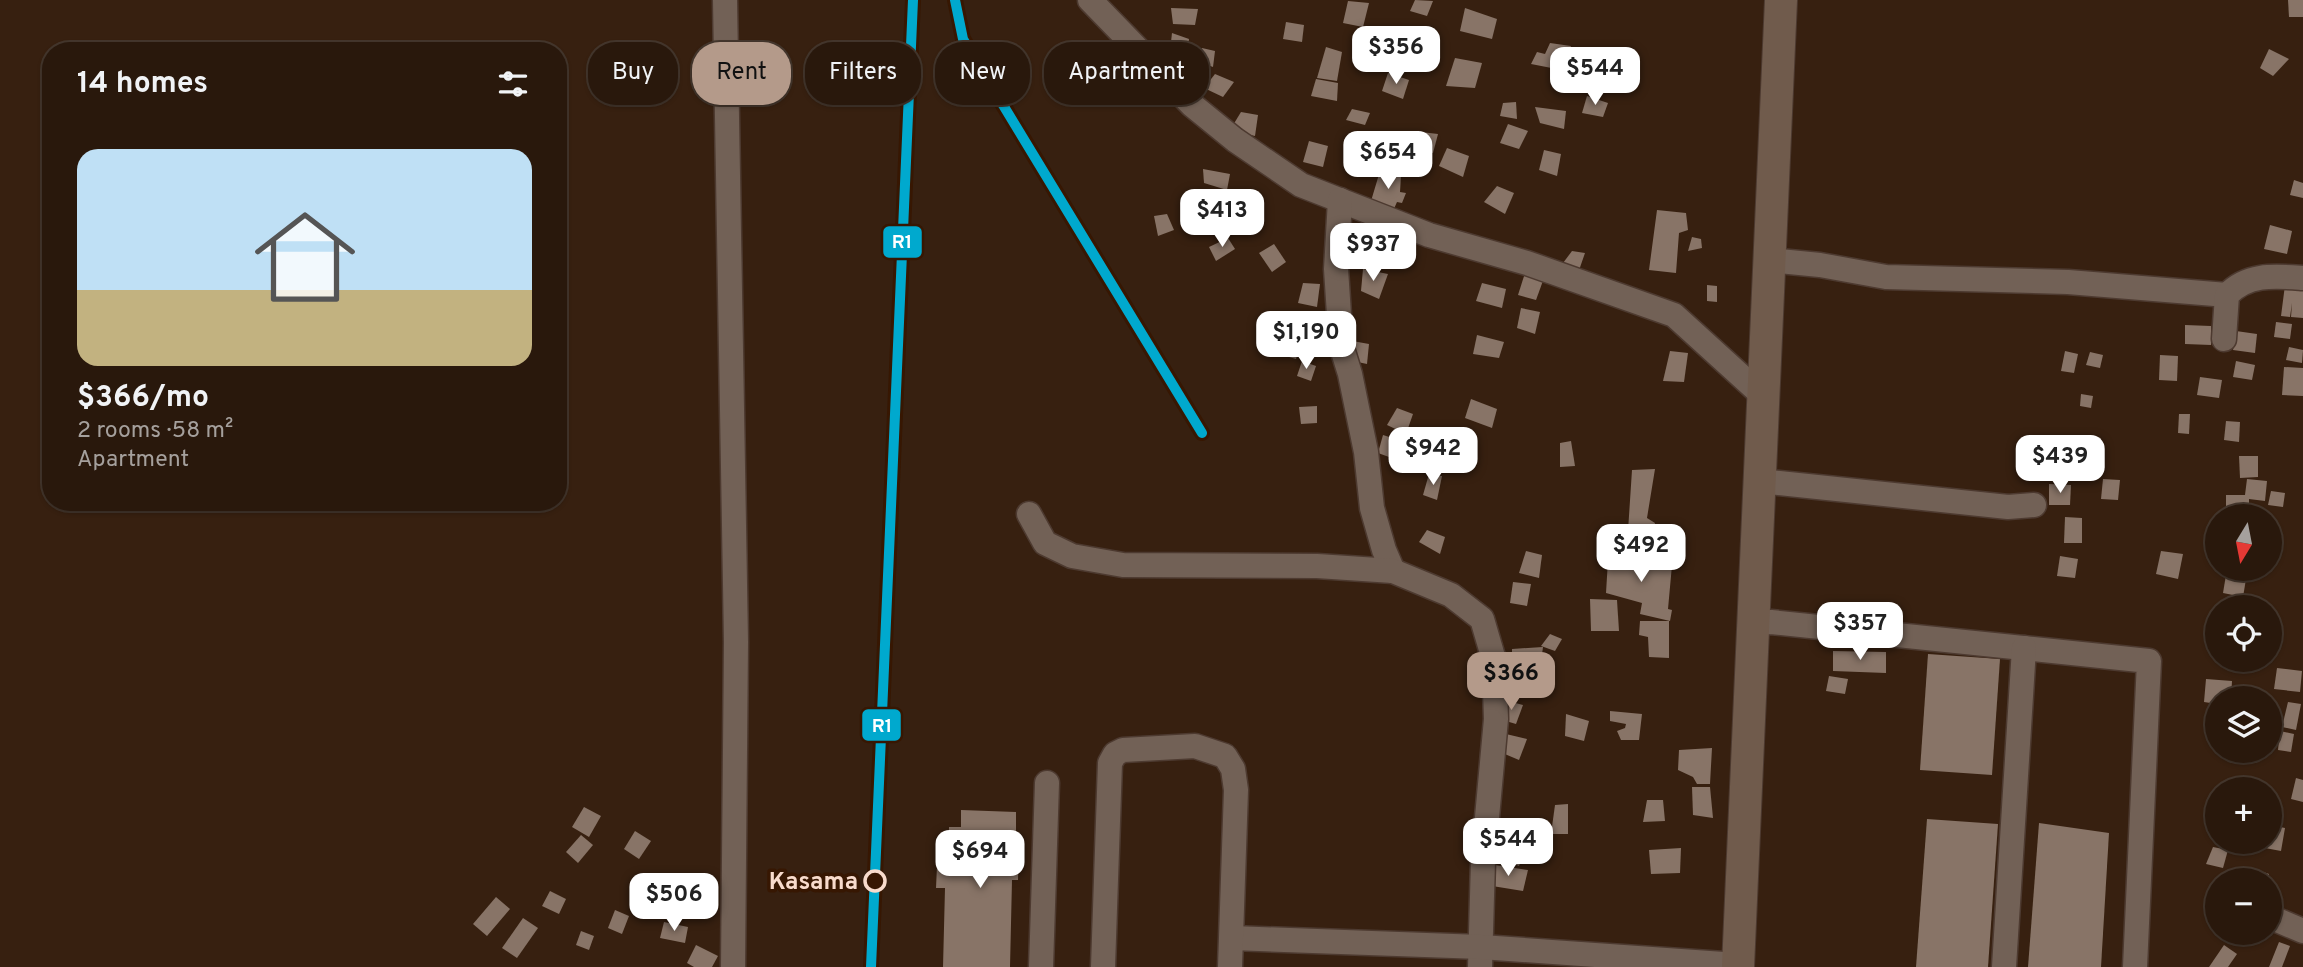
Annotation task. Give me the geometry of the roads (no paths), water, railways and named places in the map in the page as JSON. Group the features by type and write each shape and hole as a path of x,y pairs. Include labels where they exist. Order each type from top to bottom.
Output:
{"main road":[{"path":"1738,966 1781,0"}],"street":[{"path":"725,0 736,642 733,967"},
{"path":"1090,0 1200,112 1301,185 1429,235 1527,262 1674,315 1763,396"},
{"path":"1340,200 1336,269 1341,345 1350,374 1366,452 1372,508 1393,571"},
{"path":"1769,260 1820,265 1886,277 2068,282 2227,295 2248,279 2303,278"},
{"path":"2224,339 2227,295"},
{"path":"1760,481 2008,507 2034,505"},
{"path":"1028,514 1045,543 1072,556 1123,565 1317,566 1393,571 1451,595 1482,619 1494,660 1496,719 1483,861 1481,957"},
{"path":"1753,623 2149,661 2135,967"},
{"path":"2004,967 2024,648"},
{"path":"1103,967 1110,764 1115,754 1123,750 1195,746 1225,756 1233,769 1236,790 1230,967"},
{"path":"1041,967 1047,783"},
{"path":"2282,922 2303,932"},
{"path":"1232,938 1481,957 1738,966"}],"place":[{"name":"Kasama","path":"875,881"}]}
